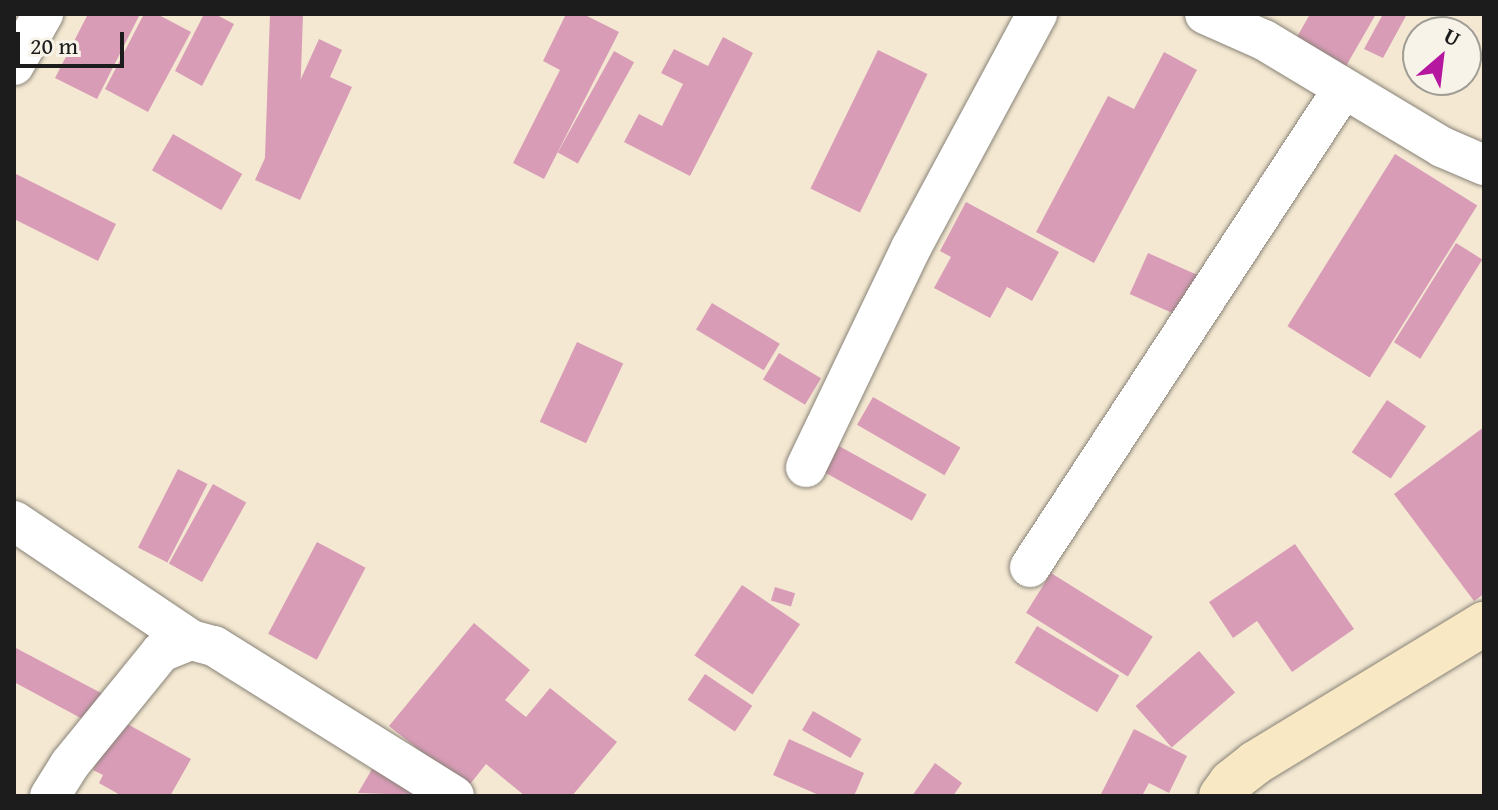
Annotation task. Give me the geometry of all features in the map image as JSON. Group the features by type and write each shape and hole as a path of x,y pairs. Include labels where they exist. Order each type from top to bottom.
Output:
{"main road":[{"path":"1221,796 1231,782 1255,763 1484,624"}],"street":[{"path":"14,65 43,14"},
{"path":"806,467 911,248 1037,14"},
{"path":"1205,14 1272,27 1343,89 1442,147 1484,165"},
{"path":"1030,567 1343,89"},
{"path":"14,521 191,640 214,646 454,796"},
{"path":"50,796 70,764 161,652 191,640"}],"building":[{"path":"88,14 140,14 97,99 55,78"},
{"path":"144,14 157,14 191,32 148,112 105,89"},
{"path":"204,14 215,14 234,24 202,86 175,71"},
{"path":"270,14 303,15 298,162 265,161"},
{"path":"566,14 583,14 619,32 544,179 513,163 560,70 543,61"},
{"path":"1310,14 1376,14 1342,73 1293,44"},
{"path":"1383,14 1407,14 1402,16 1402,23 1383,58 1364,49"},
{"path":"723,37 753,53 690,176 624,142 639,114 662,126 683,84 661,73 674,49 708,66"},
{"path":"319,39 342,50 330,77 352,87 300,200 255,180"},
{"path":"878,50 927,74 860,213 810,188"},
{"path":"614,51 634,62 578,164 558,152"},
{"path":"1164,52 1197,70 1094,263 1036,232 1108,96 1134,109"},
{"path":"173,134 242,174 221,210 152,170"},
{"path":"1395,154 1477,205 1370,378 1287,326"},
{"path":"14,173 116,224 98,261 14,219"},
{"path":"966,202 1059,252 1032,301 1007,287 990,318 934,288 951,257 940,251"},
{"path":"1456,243 1482,259 1420,359 1394,342"},
{"path":"1148,253 1202,277 1184,318 1130,294"},
{"path":"712,303 780,344 764,370 696,330"},
{"path":"577,342 623,364 586,443 540,422"},
{"path":"779,353 821,378 805,405 763,380"},
{"path":"873,397 960,448 944,475 857,425"},
{"path":"1387,400 1426,426 1391,479 1352,452"},
{"path":"1484,427 1484,594 1474,601 1394,494"},
{"path":"839,446 926,494 912,521 824,472"},
{"path":"178,469 207,484 167,562 138,547"},
{"path":"213,484 246,502 202,582 169,564"},
{"path":"317,542 366,568 317,660 268,634"},
{"path":"1295,544 1354,629 1292,672 1257,621 1233,638 1209,602"},
{"path":"1051,573 1153,637 1128,676 1026,613"},
{"path":"742,585 800,624 753,695 694,655"},
{"path":"775,587 795,593 791,607 771,600"},
{"path":"474,623 530,670 505,700 526,717 550,688 617,742 572,796 525,796 486,764 467,788 389,726"},
{"path":"1037,626 1119,675 1097,712 1015,663"},
{"path":"14,647 103,694 88,722 14,682"},
{"path":"1199,651 1235,693 1172,748 1136,706"},
{"path":"705,674 752,706 735,732 688,700"},
{"path":"813,711 861,739 850,758 802,730"},
{"path":"120,720 191,759 170,796 122,796 99,783 103,775 93,770"},
{"path":"1134,729 1187,756 1169,793 1149,783 1142,796 1100,796"},
{"path":"789,739 864,773 854,796 821,796 773,775"},
{"path":"378,759 444,796 358,793"},
{"path":"935,763 962,783 953,796 912,796"}]}
